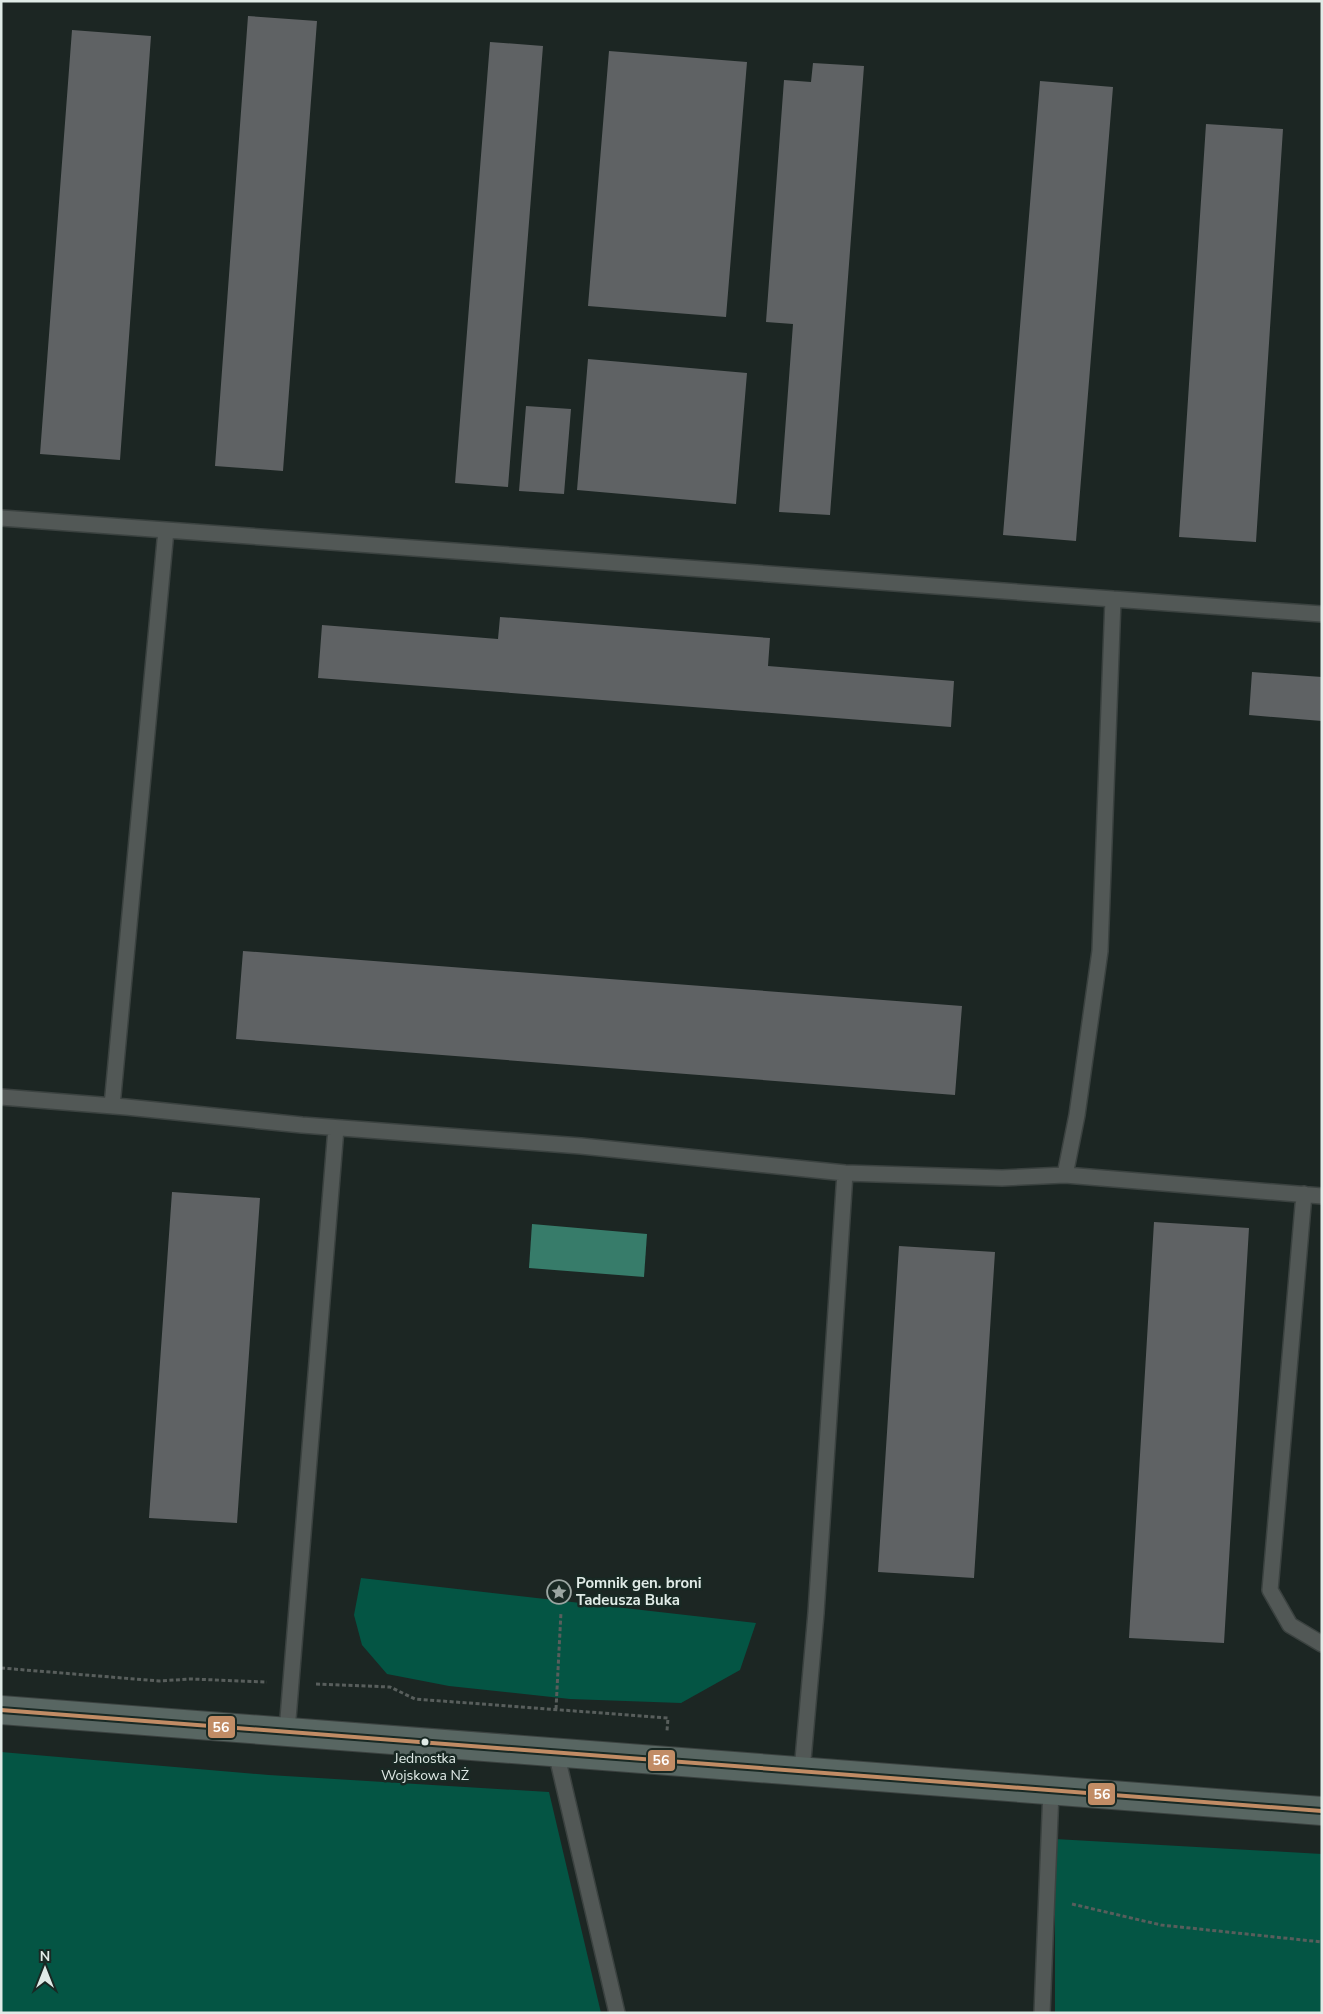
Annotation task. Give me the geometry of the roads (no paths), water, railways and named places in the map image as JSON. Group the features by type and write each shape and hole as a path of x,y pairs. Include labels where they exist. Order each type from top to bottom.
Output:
{"main road":[{"path":"1,1710 1322,1810"}],"lane":[{"path":"1,518 1322,614"},
{"path":"112,1106 166,530"},
{"path":"1065,1175 1077,1115 1100,951 1113,599"},
{"path":"1,1097 336,1128 581,1146 845,1173 1002,1178 1065,1175 1322,1196"},
{"path":"287,1731 336,1128"},
{"path":"802,1771 816,1613 845,1173"},
{"path":"1304,1194 1270,1590 1290,1625 1322,1644"},
{"path":"556,1752 617,2013"},
{"path":"1042,2013 1051,1790"}],"place":[{"name":"Pomnik gen. broni Tadeusza Buka","path":"559,1592"},
{"name":"Jednostka Wojskowa NŻ","path":"425,1742"}]}
